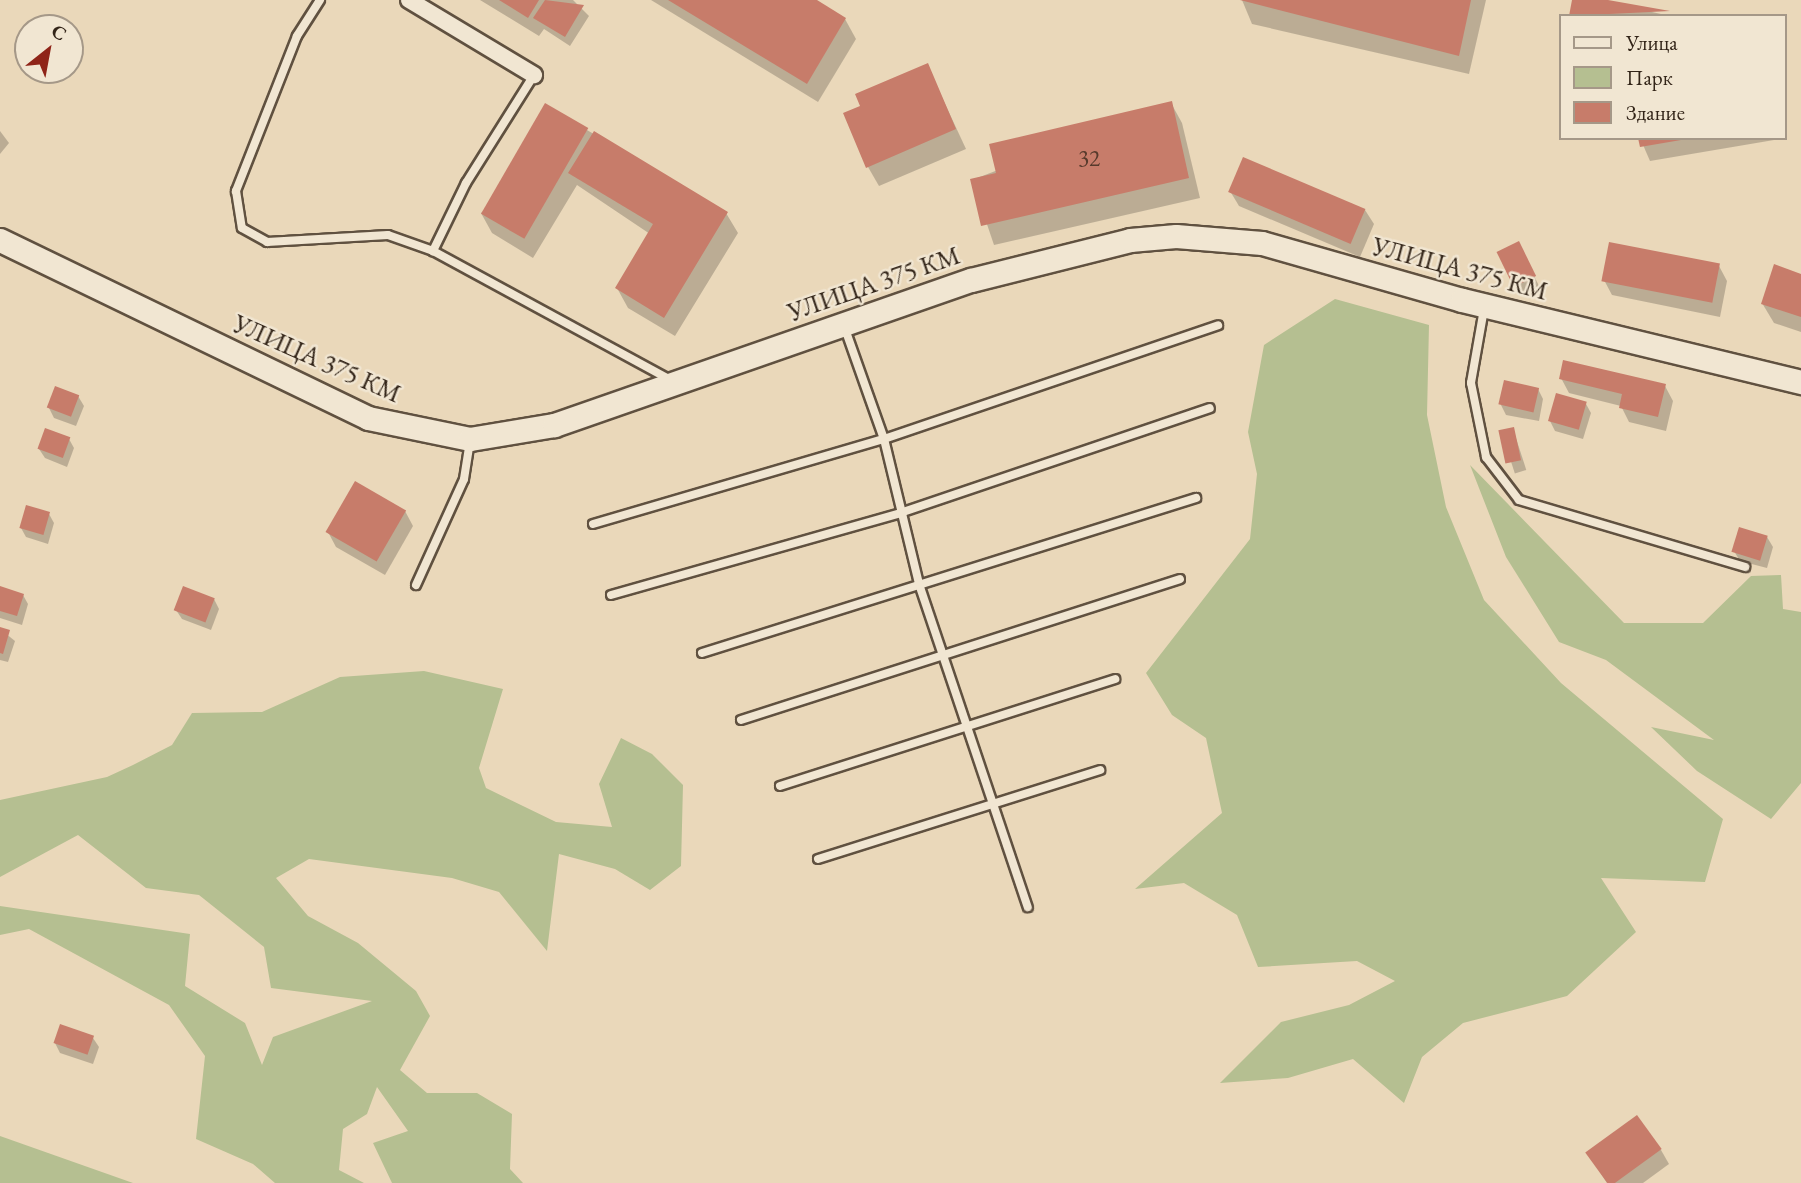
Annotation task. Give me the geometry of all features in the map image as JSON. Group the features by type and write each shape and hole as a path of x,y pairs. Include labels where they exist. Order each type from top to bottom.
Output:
{"main road":[{"name":"УЛИЦА 375 КМ","path":"0,240 368,418 470,439 554,425 1049,258 1176,236 1262,243 1485,306 1801,382"}],"street":[{"path":"409,0 534,75"}],"lane":[{"path":"320,0 297,36 236,191 239,220 252,239 267,242 388,235 433,251 676,382"},
{"path":"433,251 466,183 534,75"},
{"path":"1485,306 1471,383 1486,457 1519,500 1745,567"},
{"path":"844,325 884,439 919,584 995,802 1028,907"},
{"path":"593,524 884,439 1218,325"},
{"path":"611,595 900,513 1210,408"},
{"path":"416,585 464,479 470,439"},
{"path":"702,653 1196,498"},
{"path":"741,720 946,658 1180,579"},
{"path":"780,786 1115,679"},
{"path":"818,859 1100,770"}],"green space":[{"path":"1335,299 1429,325 1427,415 1446,507 1484,600 1561,683 1723,819 1705,882 1601,878 1636,932 1567,996 1463,1023 1422,1057 1404,1103 1353,1059 1288,1078 1220,1083 1281,1022 1349,1005 1395,981 1357,961 1258,967 1237,915 1184,883 1135,889 1222,813 1206,738 1172,715 1146,673 1250,539 1257,474 1248,432 1264,345"},
{"path":"1470,465 1624,623 1703,623 1751,576 1781,575 1783,609 1801,612 1801,783 1771,819 1697,771 1651,727 1714,740 1606,660 1559,642 1506,557"},
{"path":"424,671 503,689 479,768 486,788 556,822 612,827 599,784 621,738 652,754 683,785 681,866 650,890 615,869 559,854 547,951 499,892 452,878 309,859 276,878 308,916 358,943 416,991 430,1016 400,1070 427,1093 477,1093 512,1114 510,1169 523,1183 392,1183 373,1143 408,1131 377,1087 367,1114 343,1129 339,1170 364,1183 275,1183 253,1164 196,1139 205,1056 169,1005 29,929 0,935 0,906 190,934 185,986 245,1023 262,1065 273,1037 372,1001 271,988 264,947 199,895 146,888 78,835 0,877 0,800 107,777 172,745 192,713 262,712 340,677"},
{"path":"0,1136 133,1183 0,1183"}],"building":[{"path":"499,0 539,0 528,18"},
{"path":"545,0 584,5 565,37 533,18"},
{"path":"668,0 817,0 846,18 807,84"},
{"path":"1240,0 1471,0 1459,56"},
{"path":"1572,0 1608,0 1670,11 1609,14 1569,14"},
{"path":"928,63 956,129 866,168 843,113 860,106 855,94"},
{"path":"1172,101 1189,178 981,226 970,179 996,173 989,144"},
{"path":"545,103 588,128 524,239 481,214"},
{"path":"594,131 728,212 664,318 615,288 653,224 568,173"},
{"path":"1638,140 1681,140 1640,147"},
{"path":"1243,157 1365,209 1351,244 1228,192"},
{"path":"1519,241 1536,276 1514,287 1497,252"},
{"path":"1609,242 1720,264 1712,303 1601,281"},
{"path":"1774,264 1801,274 1801,317 1761,304"},
{"path":"1563,360 1666,384 1658,417 1619,408 1622,394 1559,379"},
{"path":"1504,380 1539,388 1533,412 1498,404"},
{"path":"55,386 79,395 71,417 47,407"},
{"path":"1556,393 1587,402 1579,430 1548,421"},
{"path":"1514,427 1521,460 1505,464 1498,430"},
{"path":"45,428 70,437 63,458 37,449"},
{"path":"355,481 406,510 377,562 326,532"},
{"path":"26,505 50,512 43,535 19,528"},
{"path":"1739,527 1768,536 1760,561 1731,552"},
{"path":"0,586 24,594 17,616 0,611"},
{"path":"183,586 215,598 205,622 174,610"},
{"path":"0,627 10,630 3,654 0,653"},
{"path":"60,1024 94,1036 88,1055 53,1043"},
{"path":"1637,1115 1662,1149 1615,1183 1607,1183 1585,1153"}]}
